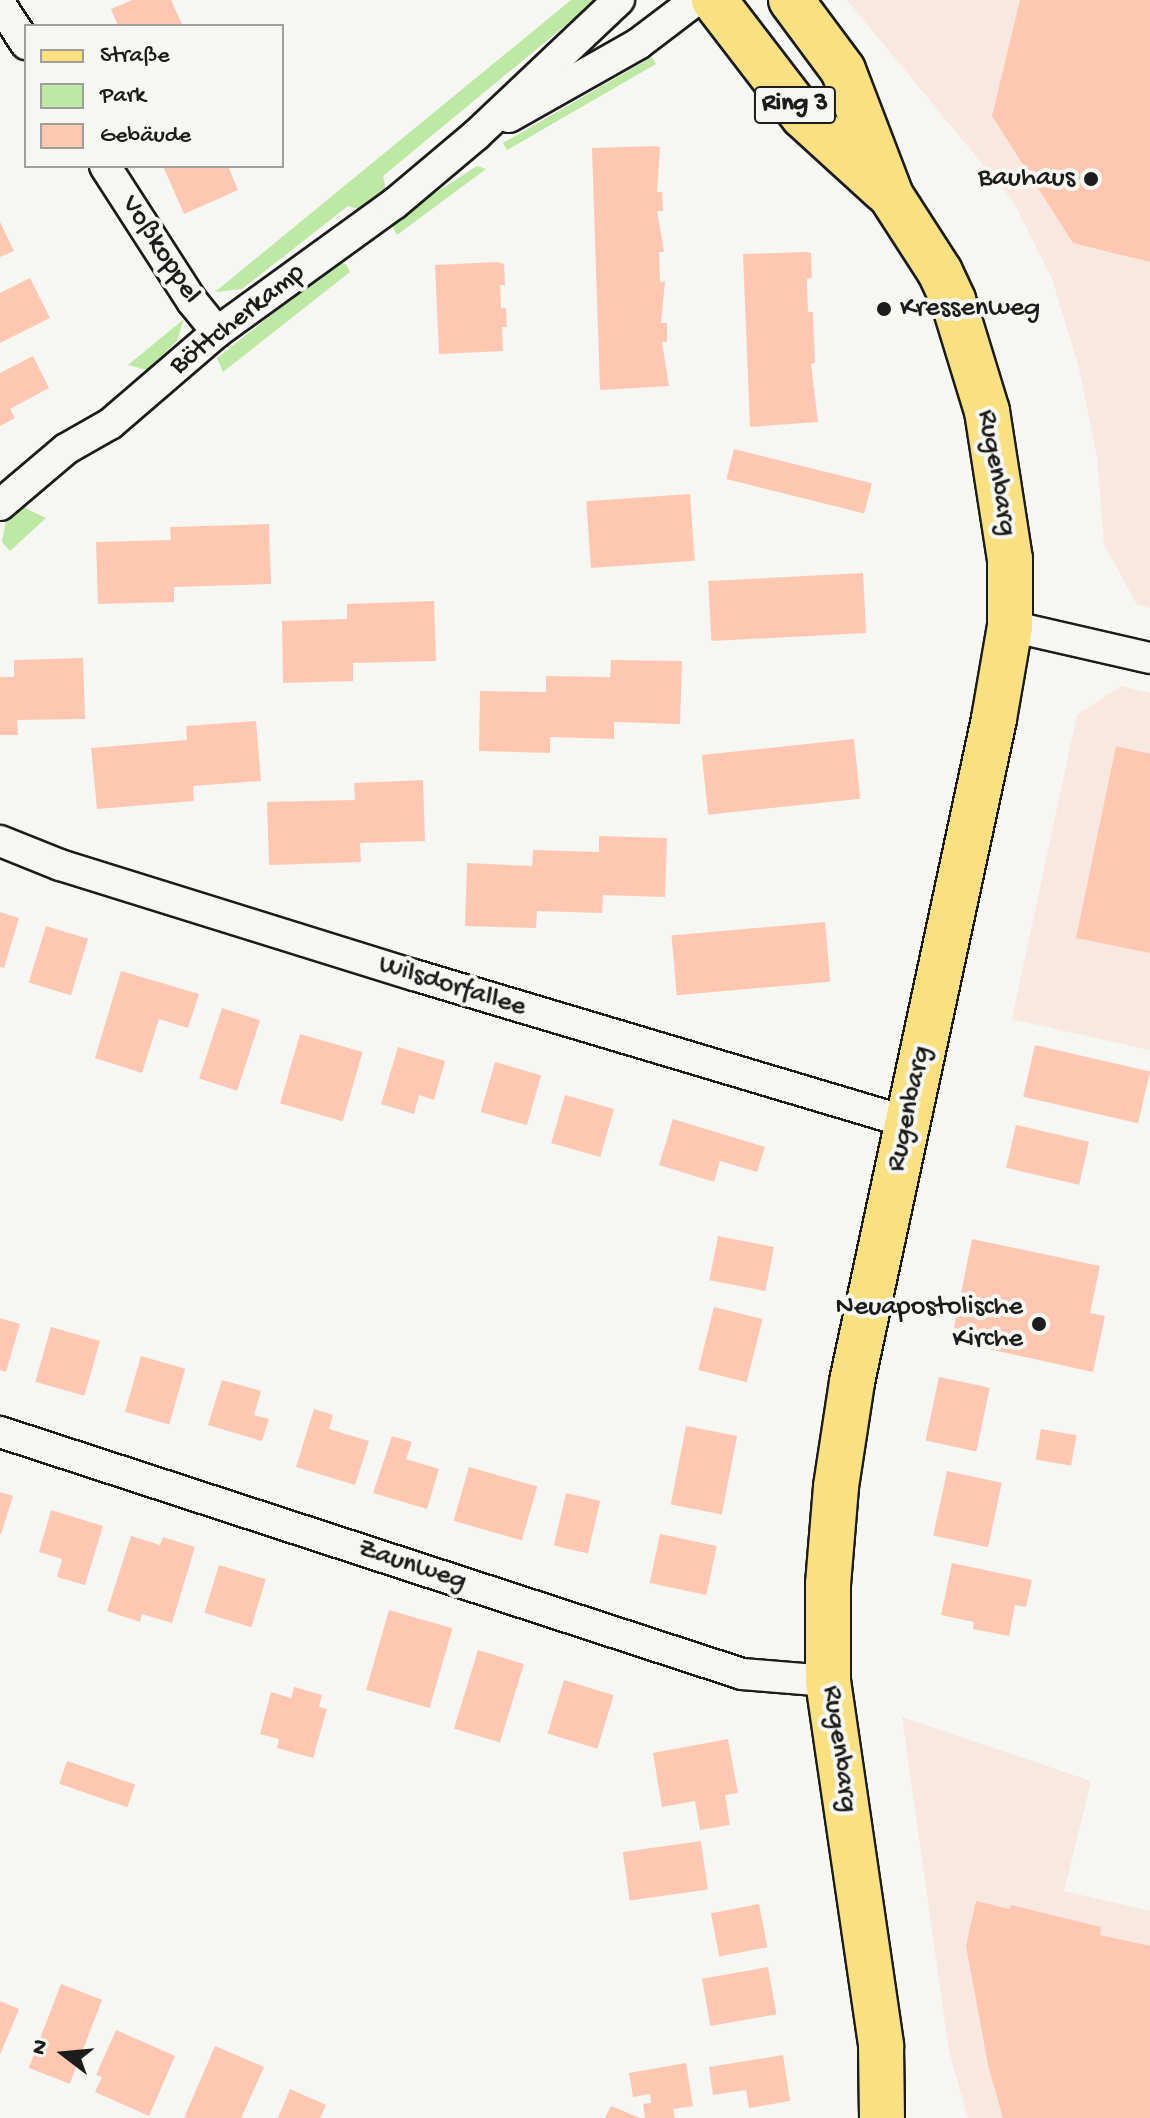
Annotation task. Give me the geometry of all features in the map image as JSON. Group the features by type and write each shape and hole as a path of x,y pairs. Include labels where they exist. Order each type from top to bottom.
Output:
{"main road":[{"name":"Rugenbarg","path":"714,0 803,116 891,196"},
{"name":"Rugenbarg","path":"791,0 843,70 891,196 940,272 969,346 1001,487 1010,559 1010,626 994,719 852,1382 836,1487 828,1584 828,1681 881,2046 882,2118"},
{"name":"Rugenbarg","path":"881,2046 902,2118"}],"street":[{"name":"Böttcherkamp","path":"0,505 66,449 110,424 217,332 394,204 476,135 619,0"},
{"name":"Böttcherkamp","path":"476,135 638,44 696,0"},
{"path":"0,4 24,41"},
{"name":"Voßkoppel","path":"106,168 192,301 217,332"},
{"path":"1010,626 1150,658"},
{"name":"Wilsdorfallee","path":"0,841 60,865 414,975 907,1122"},
{"name":"Zaunweg","path":"0,1432 742,1674 828,1681"}],"shaded area":[{"path":"847,0 1150,0 1150,608 1137,605 1104,544 1097,456 1078,364 1052,279 1013,201"},
{"path":"1121,686 1150,693 1150,1050 1012,1019 1077,715"},
{"path":"902,1717 1091,1781 1064,1891 1150,1911 1150,2118 968,2118 949,2051"}],"green space":[{"path":"571,0 596,0 383,176 387,195 367,212 348,206 242,289 215,292"},
{"path":"652,57 656,64 507,150 503,143"},
{"path":"477,166 486,169 397,235 390,222"},
{"path":"337,263 346,264 350,272 223,372 217,358"},
{"path":"184,319 177,341 147,370 128,365"},
{"path":"17,504 46,518 10,551 2,542 7,513"}],"building":[{"path":"132,0 171,0 182,24 117,24 111,9"},
{"name":"Bauhaus","path":"1020,0 1150,0 1150,262 1073,243 992,116"},
{"path":"660,147 657,192 662,192 663,211 657,211 664,252 659,252 660,282 665,281 661,323 667,323 667,342 662,342 669,386 600,390 592,148"},
{"path":"164,168 229,168 238,190 184,214"},
{"path":"0,222 14,251 0,257"},
{"path":"811,253 812,278 807,279 808,312 813,312 815,363 811,364 818,422 750,427 743,254"},
{"path":"504,264 505,285 500,285 501,308 506,308 507,327 502,327 503,351 439,354 435,265"},
{"path":"30,278 50,318 0,343 0,293"},
{"path":"33,356 49,388 10,409 15,418 0,426 0,373"},
{"path":"734,449 872,483 864,513 727,479"},
{"path":"690,494 695,561 591,568 586,501"},
{"path":"269,524 271,584 174,587 174,602 98,604 96,542 171,540 170,527"},
{"path":"863,573 866,633 711,641 708,581"},
{"path":"434,601 436,661 353,663 353,681 283,683 282,621 347,619 347,604"},
{"path":"83,658 85,719 17,720 18,735 0,735 0,677 14,677 14,660"},
{"path":"611,660 682,661 680,724 614,722 614,739 550,737 550,753 479,751 480,691 546,692 546,676 610,677"},
{"path":"256,721 261,781 193,786 194,801 97,809 91,748 187,740 186,726"},
{"path":"854,739 860,799 708,815 702,755"},
{"path":"1116,746 1150,754 1150,953 1076,938"},
{"path":"423,780 425,841 360,843 361,862 269,865 267,802 355,800 354,783"},
{"path":"599,836 667,838 665,897 603,895 602,913 537,911 536,928 465,926 467,863 532,866 533,850 599,852"},
{"path":"0,912 19,918 4,968 0,967"},
{"path":"825,922 830,982 677,995 672,935"},
{"path":"46,926 88,939 71,995 29,982"},
{"path":"121,971 199,994 188,1028 159,1019 142,1073 95,1058"},
{"path":"222,1008 260,1020 237,1091 199,1078"},
{"path":"300,1034 362,1052 343,1121 280,1103"},
{"path":"1035,1045 1150,1072 1138,1123 1023,1097"},
{"path":"398,1047 445,1061 434,1100 419,1095 414,1114 381,1104"},
{"path":"495,1062 541,1075 527,1125 481,1112"},
{"path":"565,1095 614,1109 600,1157 551,1143"},
{"path":"673,1119 765,1147 757,1172 720,1161 714,1182 659,1165"},
{"path":"1016,1125 1089,1142 1079,1185 1006,1168"},
{"path":"718,1236 774,1247 765,1291 709,1280"},
{"path":"972,1239 1100,1266 1090,1313 1105,1316 1093,1372 970,1345 973,1331 954,1328"},
{"path":"714,1307 763,1319 747,1382 698,1370"},
{"path":"0,1318 20,1324 6,1372 0,1370"},
{"path":"51,1327 100,1341 84,1396 35,1382"},
{"path":"141,1356 185,1369 169,1424 125,1412"},
{"path":"939,1377 990,1388 976,1451 925,1441"},
{"path":"222,1380 261,1391 254,1415 269,1419 262,1441 208,1425"},
{"path":"314,1409 333,1415 329,1429 369,1441 355,1485 296,1467"},
{"path":"686,1426 737,1436 722,1514 671,1505"},
{"path":"1041,1429 1076,1435 1071,1466 1036,1460"},
{"path":"392,1436 412,1442 406,1459 439,1469 427,1509 373,1493"},
{"path":"469,1467 537,1487 522,1540 454,1521"},
{"path":"947,1471 1002,1483 988,1547 933,1536"},
{"path":"0,1492 13,1496 1,1534 0,1534"},
{"path":"566,1493 600,1501 588,1553 554,1546"},
{"path":"51,1510 103,1526 85,1585 57,1577 62,1559 39,1552"},
{"path":"660,1534 717,1546 706,1595 650,1583"},
{"path":"131,1536 160,1545 163,1537 195,1547 172,1623 142,1614 140,1622 107,1611"},
{"path":"952,1563 1032,1580 1026,1607 1015,1605 1009,1636 973,1629 974,1622 941,1615"},
{"path":"219,1565 266,1579 251,1627 204,1613"},
{"path":"389,1610 452,1628 430,1708 366,1690"},
{"path":"478,1650 524,1664 500,1742 454,1728"},
{"path":"564,1680 614,1695 597,1749 548,1734"},
{"path":"294,1687 322,1695 319,1707 327,1709 313,1758 277,1748 279,1739 260,1734 271,1692 291,1698"},
{"path":"728,1739 738,1793 725,1795 730,1825 700,1830 695,1801 662,1807 653,1753"},
{"path":"67,1761 135,1784 127,1807 59,1784"},
{"path":"701,1841 708,1890 630,1901 623,1852"},
{"path":"976,1901 1010,1909 1011,1905 1101,1927 1100,1935 1150,1946 1150,2118 1003,2118 988,2065 966,1946"},
{"path":"759,1904 767,1947 719,1957 711,1913"},
{"path":"768,1967 776,2014 710,2026 702,1979"},
{"path":"61,1984 102,2000 70,2084 29,2068"},
{"path":"0,2001 19,2009 0,2055"},
{"path":"116,2030 175,2056 149,2116 95,2092 102,2077 96,2075"},
{"path":"215,2046 264,2067 241,2118 184,2118"},
{"path":"783,2055 790,2101 749,2108 746,2090 713,2095 709,2067"},
{"path":"686,2063 693,2106 673,2109 675,2118 645,2118 643,2104 651,2103 650,2094 633,2097 629,2073"},
{"path":"290,2089 326,2105 320,2118 278,2118"},
{"path":"611,2106 640,2118 605,2118"}],"place":[{"name":"Bauhaus","path":"1091,179"},
{"name":"Kressenweg","path":"884,309"},
{"name":"Neuapostolische Kirche","path":"1039,1324"}]}
